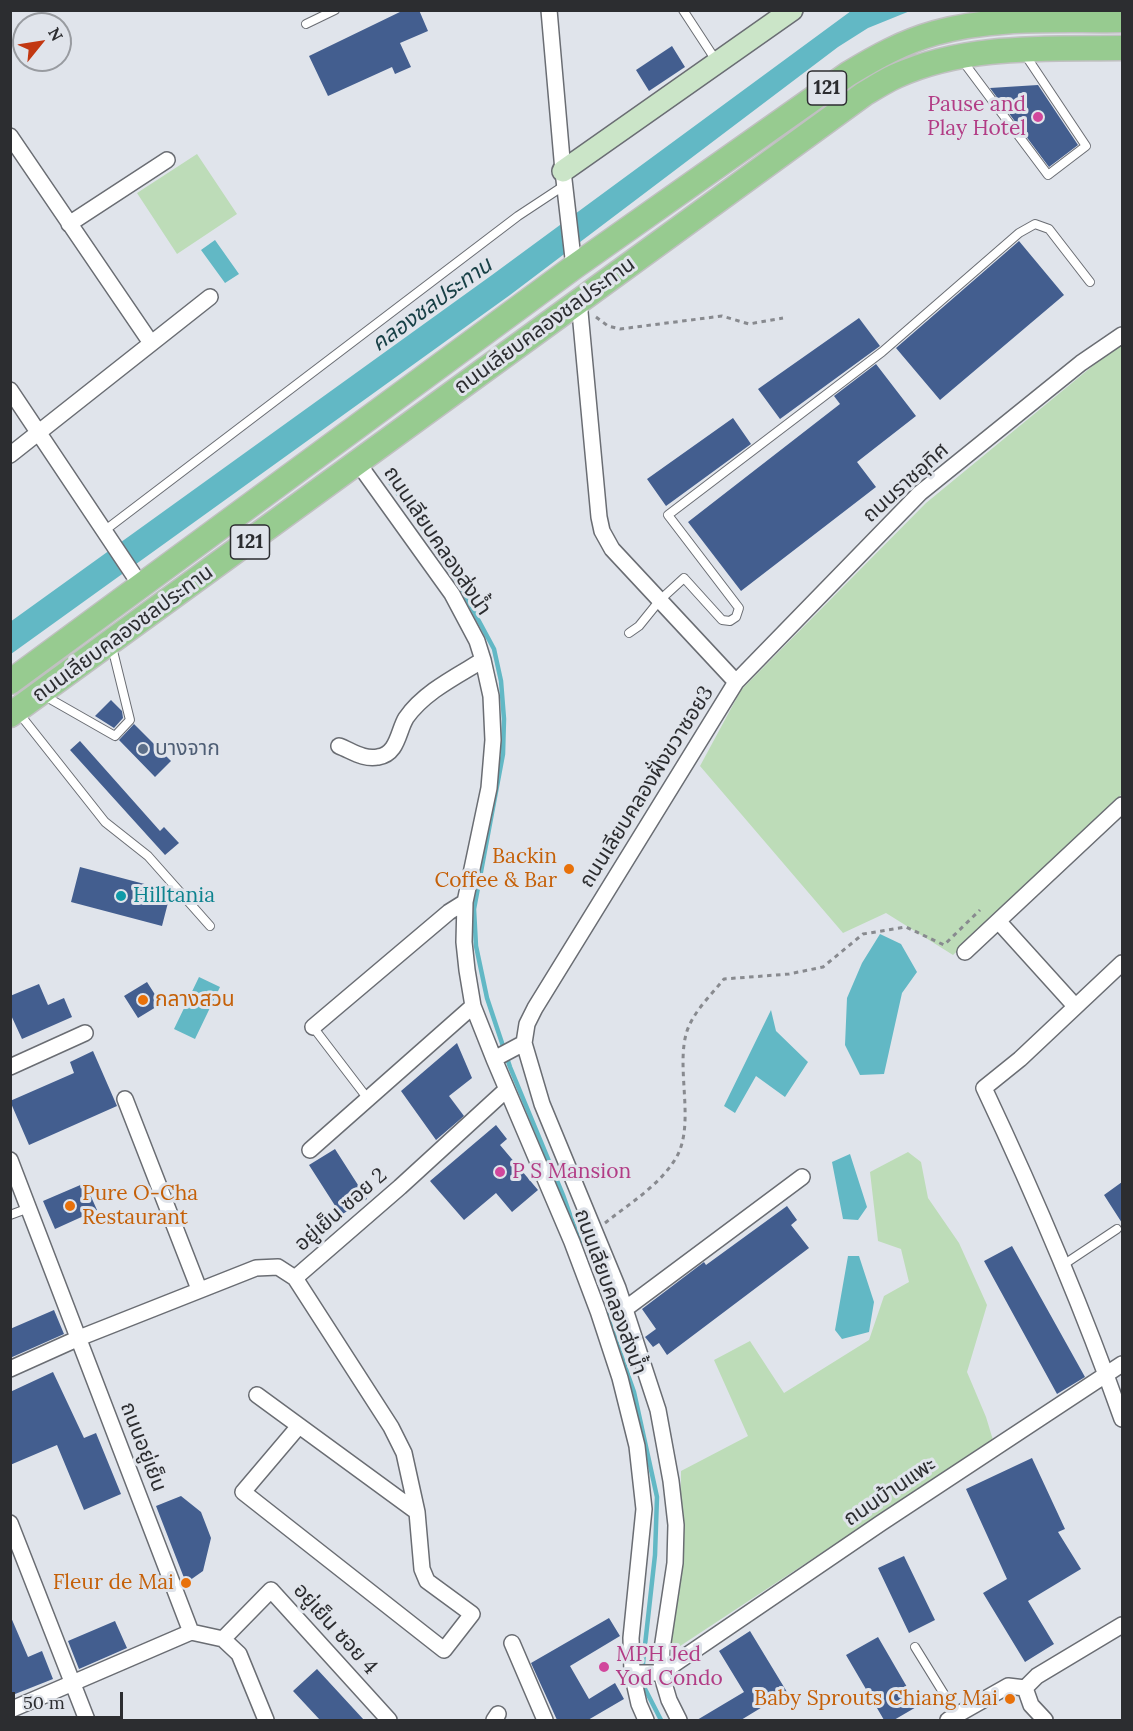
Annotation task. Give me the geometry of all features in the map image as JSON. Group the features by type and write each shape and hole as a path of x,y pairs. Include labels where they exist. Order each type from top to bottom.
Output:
{"main road":[{"path":"565,178 792,10"},
{"name":"ถนนเลียบคลองชลประทาน","path":"10,682 574,267 848,74 880,54 936,33 985,24 1122,20"},
{"name":"ถนนเลียบคลองชลประทาน","path":"14,713 864,94 894,76 923,65 959,57 1022,49 1122,48"},
{"path":"612,242 590,264 587,272 588,278 594,282 599,281 626,266"},
{"path":"480,337 513,335 560,302 564,306 559,315"}],"street":[{"path":"549,10 574,267"},
{"path":"10,136 152,343"},
{"path":"69,224 167,160"},
{"path":"10,454 210,297"},
{"name":"ถนนเลียบคลองฝั่งขวาซอย3","path":"524,1043 527,1024 535,1008 736,682 612,549 602,531 582,298"},
{"name":"ถนนราชอุทิศ","path":"736,682 920,493 1081,363 1122,335"},
{"path":"10,390 141,586"},
{"name":"ถนนเลียบคลองส่งน้ำ","path":"358,464 452,594 477,641 483,660 491,696 493,740 489,788 465,902 464,942 473,1006 506,1090 572,1242 598,1311 620,1378 637,1446 644,1509 630,1638 632,1673 639,1704 646,1720"},
{"path":"339,746 364,757 378,757 386,754 395,746 406,718 428,695 483,660"},
{"path":"965,952 1122,805"},
{"path":"313,1027 449,912 465,902"},
{"path":"999,922 1075,1006"},
{"path":"1122,963 1020,1059 984,1088 1030,1186 1063,1265 1122,1419"},
{"path":"310,1150 473,1006"},
{"path":"10,1067 85,1033"},
{"path":"494,1059 524,1043"},
{"name":"ถนนเลียบคลองส่งน้ำ","path":"524,1043 542,1104 625,1308 658,1410 671,1481 676,1525 675,1563 662,1649 661,1673 669,1700 679,1720"},
{"name":"อยู่เย็น ซอย 2","path":"10,1369 79,1338 256,1268 278,1267 295,1278 400,1187 506,1090"},
{"path":"125,1099 200,1289"},
{"name":"ถนนอยู่เย็น","path":"10,1160 191,1632"},
{"path":"625,1308 802,1177"},
{"path":"295,1278 391,1427 404,1453 417,1512 422,1569 427,1581 472,1614 444,1650 243,1492 299,1426"},
{"name":"ถนนบ้านแพะ","path":"661,1673 881,1523 1122,1365"},
{"path":"257,1395 417,1512"},
{"path":"10,1523 87,1720"},
{"name":"อยู่เย็น ซอย 4","path":"223,1639 271,1590 389,1720"},
{"path":"1026,1688 1037,1676 1122,1626"},
{"path":"10,1710 191,1632 223,1639 239,1654 266,1720"},
{"path":"512,1643 544,1720"},
{"path":"632,1673 661,1673"},
{"path":"953,1718 1008,1686 1026,1688"},
{"path":"1026,1688 1031,1705 1045,1720"}],"lane":[{"path":"306,24 335,10"},
{"path":"688,11 718,64"},
{"path":"959,57 1048,175 1086,146 1022,49"},
{"path":"104,531 565,178"},
{"path":"628,633 639,626 660,600 684,578 722,620 730,621 736,617 739,608 668,515 882,352 1019,232 1035,224 1049,229 1090,282"},
{"path":"41,693 115,736 130,720 111,642"},
{"path":"14,713 105,822 148,856 210,926"},
{"path":"313,1027 368,1099"},
{"path":"10,1215 29,1208"},
{"path":"1063,1265 1117,1229"},
{"path":"915,1647 953,1718"}],"path":[{"path":"582,298 597,318 608,326 620,329 722,316 749,324 783,318"},
{"path":"594,1231 635,1202 677,1157 685,1127 683,1054 687,1032 695,1014 724,979 789,975 823,967 863,934 906,927 944,945 980,910"}],"green space":[{"path":"197,154 237,214 177,254 137,193"},
{"path":"1122,344 1122,794 953,955 886,913 843,933 700,766 741,690 926,503"},
{"path":"908,1152 921,1162 928,1198 959,1243 987,1305 967,1372 993,1440 671,1652 680,1559 681,1471 748,1436 714,1360 750,1341 784,1393 869,1340 884,1296 909,1282 901,1249 878,1241 870,1172"}],"water":[{"path":"851,11 910,11 868,28 838,47 510,295 11,654 10,622 492,275"},
{"path":"215,240 239,274 225,283 201,250"},
{"path":"880,934 901,944 917,972 902,993 884,1074 860,1075 845,1045 847,998 862,963"},
{"path":"199,977 220,987 195,1039 174,1029"},
{"path":"771,1010 776,1031 808,1062 785,1097 756,1076 735,1113 724,1106"},
{"path":"850,1154 867,1207 858,1220 843,1219 832,1162"},
{"path":"848,1256 859,1256 874,1302 869,1332 842,1339 835,1330"}],"building":[{"path":"404,10 419,10 428,31 400,43 411,67 395,74 392,67 328,96 309,56"},
{"path":"672,46 685,67 649,91 636,70"},
{"name":"Pause and Play Hotel","path":"1038,85 1078,145 1049,167 990,88"},
{"path":"1019,241 1064,295 940,400 896,348"},
{"path":"859,318 880,346 780,419 758,389"},
{"path":"876,364 916,416 857,462 876,487 741,591 688,522 840,404 834,396"},
{"path":"733,418 751,444 666,506 647,479"},
{"path":"111,700 122,711 123,718 114,728 95,716"},
{"path":"134,724 171,761 155,777 119,740"},
{"path":"80,741 160,831 164,827 179,843 165,855 70,750"},
{"name":"Hilltania","path":"80,867 171,891 162,926 71,902"},
{"name":"กลางสวน","path":"147,982 161,1004 138,1018 124,996"},
{"path":"39,984 48,1005 64,998 72,1017 22,1039 10,1013 10,996"},
{"path":"457,1043 472,1078 449,1096 464,1116 436,1140 401,1091"},
{"path":"93,1051 117,1106 29,1145 10,1101 74,1073 70,1062"},
{"path":"496,1125 507,1139 500,1145 538,1190 512,1212 496,1193 464,1220 430,1181"},
{"path":"335,1149 367,1199 341,1215 309,1165"},
{"path":"1122,1182 1122,1223 1104,1195"},
{"name":"Pure O-Cha Restaurant","path":"85,1183 97,1210 55,1229 43,1201"},
{"path":"787,1206 797,1220 791,1225 809,1248 667,1355 659,1343 653,1347 645,1337 656,1329 642,1309 704,1262 706,1265"},
{"path":"1012,1246 1085,1377 1057,1394 984,1261"},
{"path":"54,1310 64,1334 10,1358 10,1329"},
{"path":"53,1372 84,1438 96,1433 121,1494 84,1510 57,1445 10,1465 10,1392"},
{"path":"1032,1458 1065,1529 1058,1532 1081,1569 1028,1601 1054,1644 1025,1662 983,1593 1007,1579 966,1489"},
{"path":"181,1496 201,1512 211,1538 203,1571 186,1583 156,1506"},
{"path":"904,1556 935,1620 909,1633 878,1568"},
{"path":"10,1615 28,1657 42,1651 53,1679 10,1696"},
{"path":"609,1618 620,1636 570,1666 589,1699 615,1683 624,1699 588,1720 557,1720 531,1663"},
{"path":"115,1621 127,1648 79,1669 68,1641"},
{"path":"750,1631 787,1692 741,1720 697,1720 744,1692 719,1651"},
{"path":"878,1637 918,1706 894,1720 884,1720 846,1655"},
{"path":"317,1669 364,1720 320,1720 293,1691"}],"waterway":[{"path":"389,481 452,571 494,649 501,681 504,719 503,754 474,909 476,946 487,998 510,1067 563,1195 580,1243"},
{"path":"604,1307 634,1392 657,1497 655,1555 643,1663 644,1687 661,1720"}],"place":[{"name":"Pause and Play Hotel","path":"1038,117"},
{"name":"บางจาก","path":"143,749"},
{"name":"Backin Coffee & Bar","path":"569,869"},
{"name":"Hilltania","path":"121,896"},
{"name":"กลางสวน","path":"143,1000"},
{"name":"P S Mansion","path":"500,1172"},
{"name":"Pure O-Cha Restaurant","path":"70,1206"},
{"name":"Fleur de Mai","path":"186,1583"},
{"name":"MPH Jed Yod Condo","path":"604,1667"},
{"name":"Baby Sprouts Chiang Mai","path":"1010,1699"}],"water label":[{"name":"คลองชลประทาน","path":"432,305"}]}
